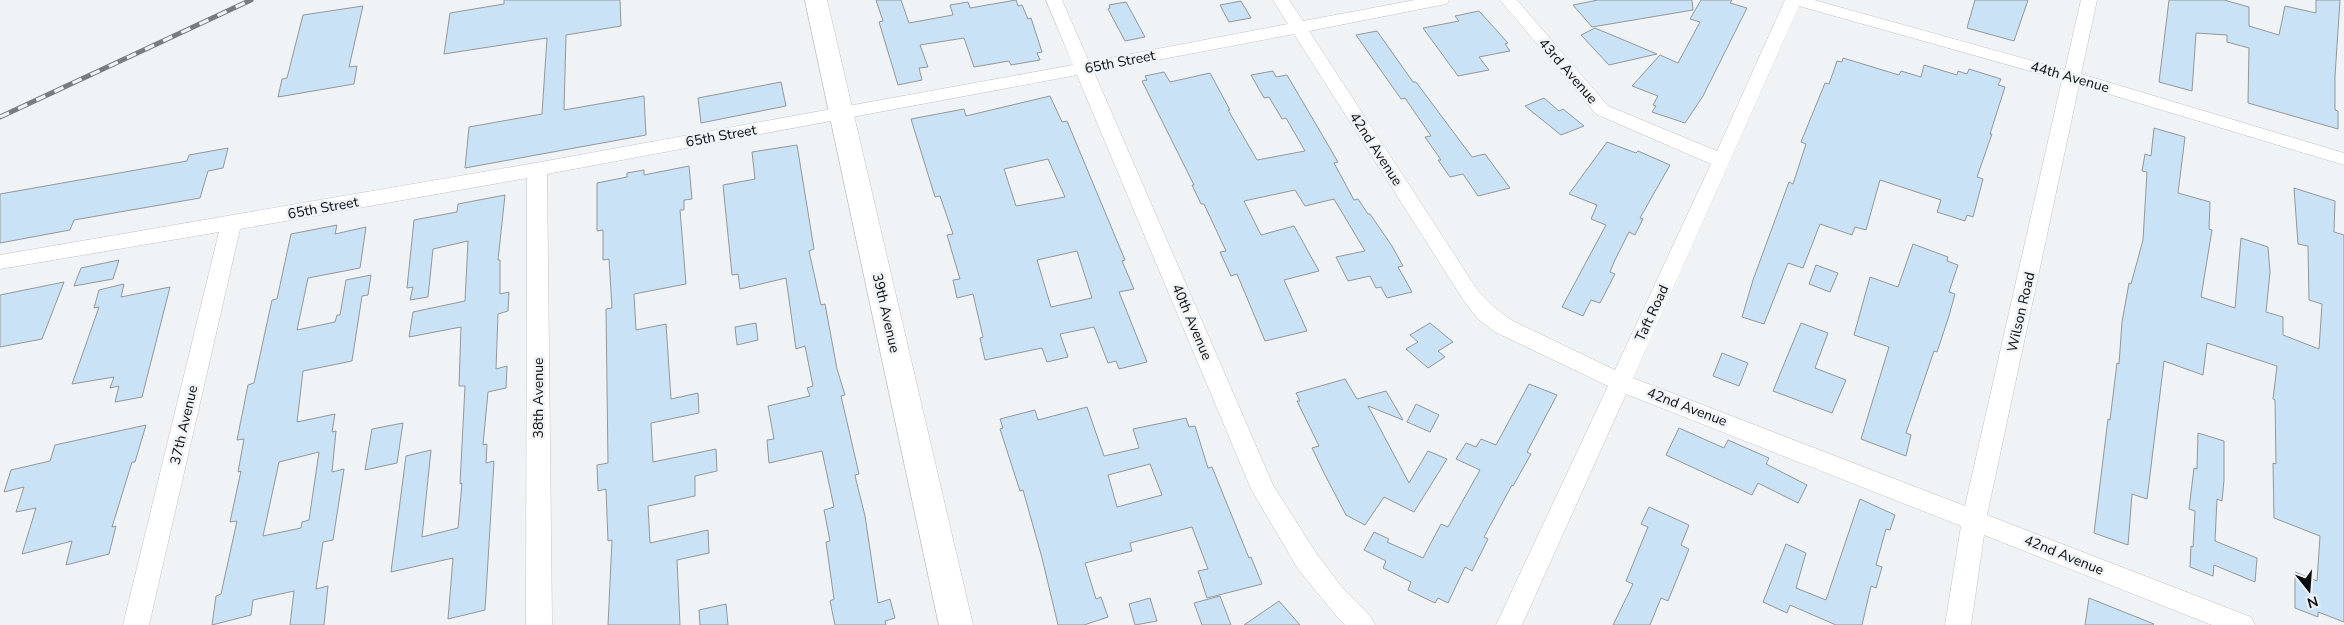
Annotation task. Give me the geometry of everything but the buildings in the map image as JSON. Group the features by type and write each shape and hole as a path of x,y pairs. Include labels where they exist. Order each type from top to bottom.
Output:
{"main road":[{"name":"39th Avenue","path":"816,0 956,625"}],"street":[{"name":"40th Avenue","path":"1054,0 1263,489 1295,546 1324,587 1362,625"},
{"name":"42nd Avenue","path":"1281,0 1470,296 1486,313 1503,326 1620,382 2242,625"},
{"name":"65th Street","path":"0,262 537,171 1085,69 1441,0"},
{"name":"43rd Avenue","path":"1508,0 1602,110 1722,161"},
{"name":"Taft Road","path":"1509,625 1794,0"},
{"name":"44th Avenue","path":"1794,0 2074,78 2344,159"},
{"name":"Wilson Road","path":"1958,625 1974,519 2074,78 2089,0"},
{"name":"38th Avenue","path":"537,171 538,625"},
{"name":"37th Avenue","path":"136,625 231,224"}],"railway":[{"path":"0,117 251,0"}]}
